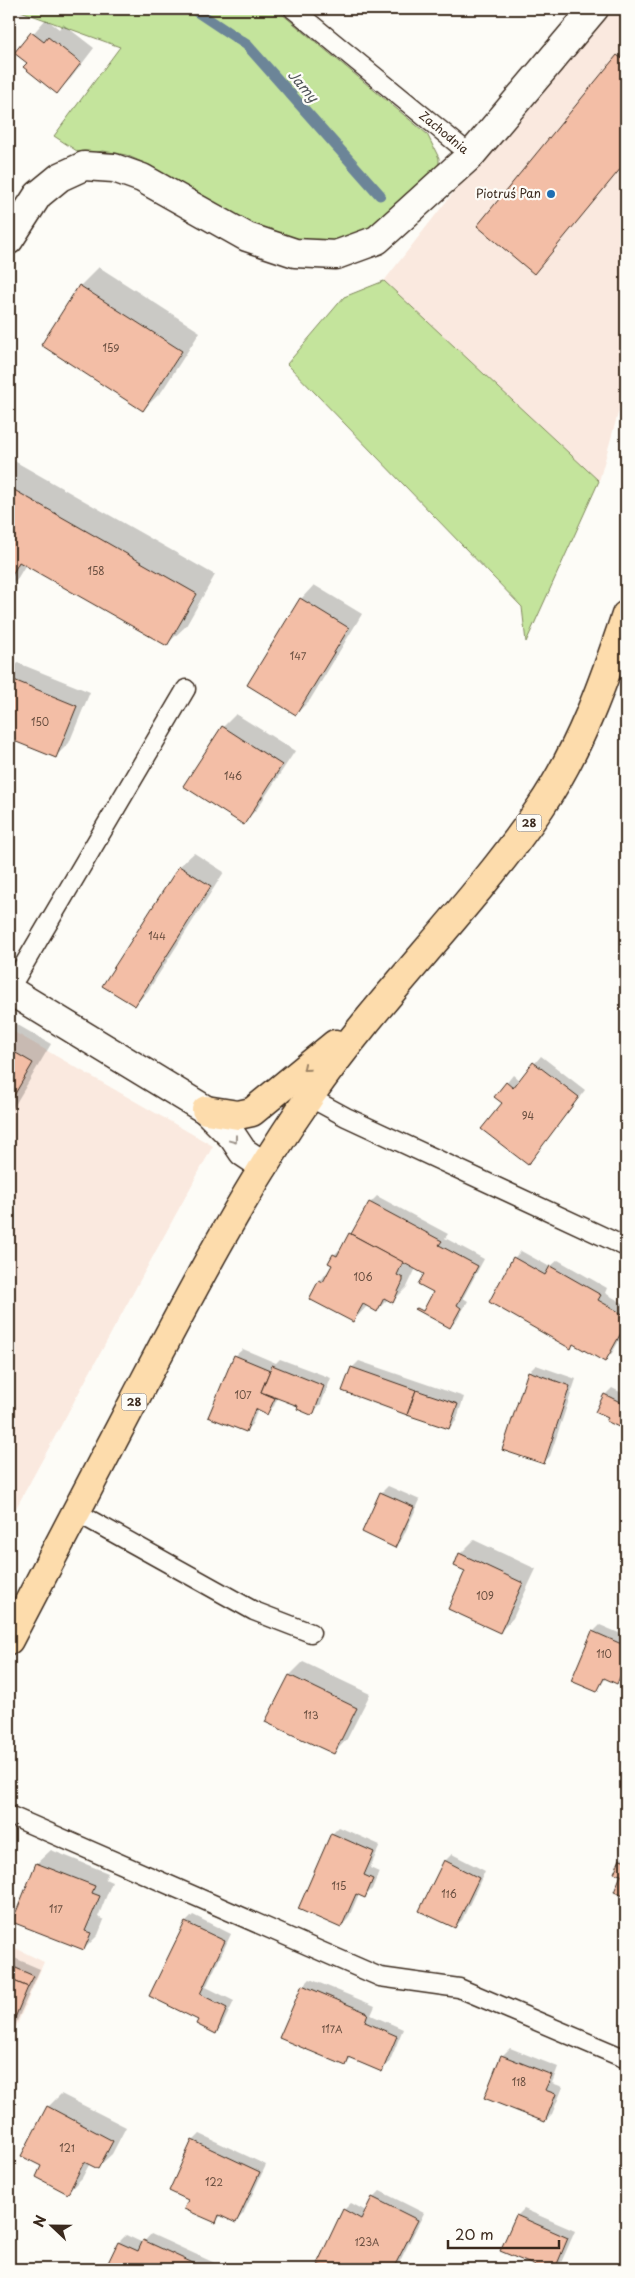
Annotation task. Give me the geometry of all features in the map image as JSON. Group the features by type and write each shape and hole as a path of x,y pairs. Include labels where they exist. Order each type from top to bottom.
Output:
{"main road":[{"name":"28","path":"9,1640 17,1607 76,1512 204,1268 264,1166 310,1097 383,1002 489,877 541,806 576,744 605,680 626,615"},
{"path":"206,1110 238,1115 252,1112 383,1002"}],"street":[{"name":"Zachodnia","path":"471,155 594,9"},
{"path":"9,240 38,195 60,177 84,166 114,168 142,178 247,237 295,253 336,255 378,240 471,155"},
{"path":"9,990 206,1110 233,1137 243,1152 264,1166"}],"lane":[{"name":"Zachodnia","path":"292,9 471,155"},
{"path":"9,990 186,688"},
{"path":"310,1097 346,1118 626,1247"},
{"path":"76,1512 254,1611 311,1633"},
{"path":"9,1815 380,1976 459,1988 626,2059"}],"shaded area":[{"path":"608,9 626,9 626,385 599,481 384,281 456,189"},
{"path":"9,1029 213,1146 9,1521"},
{"path":"9,1945 44,1962 9,2043"}],"green space":[{"path":"15,9 276,9 427,134 439,158 439,168 430,184 361,235 334,242 284,239 220,211 151,166 126,155 103,151 83,155 54,136 120,47"},
{"path":"384,281 599,481 526,642 522,607 287,364 344,297"}],"building":[{"path":"31,32 44,42 48,37 81,63 57,94 23,67 27,63 14,53"},
{"name":"Piotruś Pan","path":"617,55 626,62 626,162 534,274 477,226"},
{"path":"79,285 182,351 143,411 41,345"},
{"path":"9,487 197,594 167,646 19,562 9,581"},
{"path":"300,598 349,628 296,715 247,685"},
{"path":"9,678 77,706 56,758 9,739"},
{"path":"222,726 282,765 244,825 183,786"},
{"path":"179,866 211,886 135,1006 102,986"},
{"path":"9,1049 33,1063 9,1104"},
{"path":"533,1062 579,1097 528,1165 481,1129 502,1103 494,1097 506,1082 513,1088"},
{"path":"369,1202 442,1241 439,1245 478,1266 457,1305 461,1308 450,1328 415,1309 423,1311 433,1292 418,1284 424,1274 351,1234"},
{"path":"349,1233 403,1262 397,1275 403,1278 403,1281 393,1303 384,1298 377,1312 363,1304 353,1322 309,1299 319,1280 323,1282 332,1265 328,1263 333,1254 337,1256"},
{"path":"513,1257 545,1275 550,1266 601,1295 598,1300 626,1316 626,1324 605,1362 573,1344 571,1349 489,1302"},
{"path":"234,1355 270,1370 261,1392 275,1398 267,1415 255,1409 246,1432 208,1417"},
{"path":"272,1365 324,1386 314,1413 311,1415 297,1409 298,1406 261,1392"},
{"path":"351,1367 416,1390 407,1415 342,1391"},
{"path":"528,1371 570,1386 544,1464 502,1450"},
{"path":"416,1390 458,1404 449,1429 407,1415"},
{"path":"604,1394 626,1405 626,1421 623,1429 606,1421 608,1418 595,1412"},
{"path":"380,1492 414,1507 395,1548 362,1532"},
{"path":"459,1553 523,1583 500,1633 448,1609 465,1571 454,1566"},
{"path":"592,1631 626,1646 626,1662 617,1684 604,1678 597,1692 571,1681"},
{"path":"289,1675 357,1708 334,1754 265,1722"},
{"path":"331,1833 374,1852 364,1875 373,1879 365,1898 356,1894 341,1928 298,1909"},
{"path":"620,1859 626,1861 626,1897 614,1892 621,1875 614,1873"},
{"path":"444,1860 479,1878 455,1928 419,1911"},
{"path":"36,1863 95,1886 92,1893 100,1896 85,1931 91,1933 84,1950 12,1922"},
{"path":"185,1922 225,1941 200,1994 227,2008 216,2034 196,2024 198,2020 149,1996"},
{"path":"9,1965 34,1976 28,1987 9,1979"},
{"path":"9,1979 28,1987 9,2032"},
{"path":"302,1985 368,2013 365,2022 397,2036 382,2072 349,2058 346,2066 279,2038"},
{"path":"501,2055 552,2075 545,2090 556,2094 545,2122 484,2098"},
{"path":"47,2106 113,2141 98,2169 84,2162 68,2194 36,2177 41,2166 21,2156"},
{"path":"192,2140 260,2172 236,2223 219,2215 216,2223 184,2209 188,2200 169,2191"},
{"path":"372,2197 418,2220 393,2269 327,2269 317,2264 343,2209 361,2219"},
{"path":"516,2215 568,2238 555,2269 543,2269 500,2251"},
{"path":"143,2240 206,2269 105,2269 118,2242 138,2251"}],"waterway":[{"name":"Jamy","path":"193,9 247,45 380,195"}],"place":[{"name":"Piotruś Pan","path":"551,194"}]}
